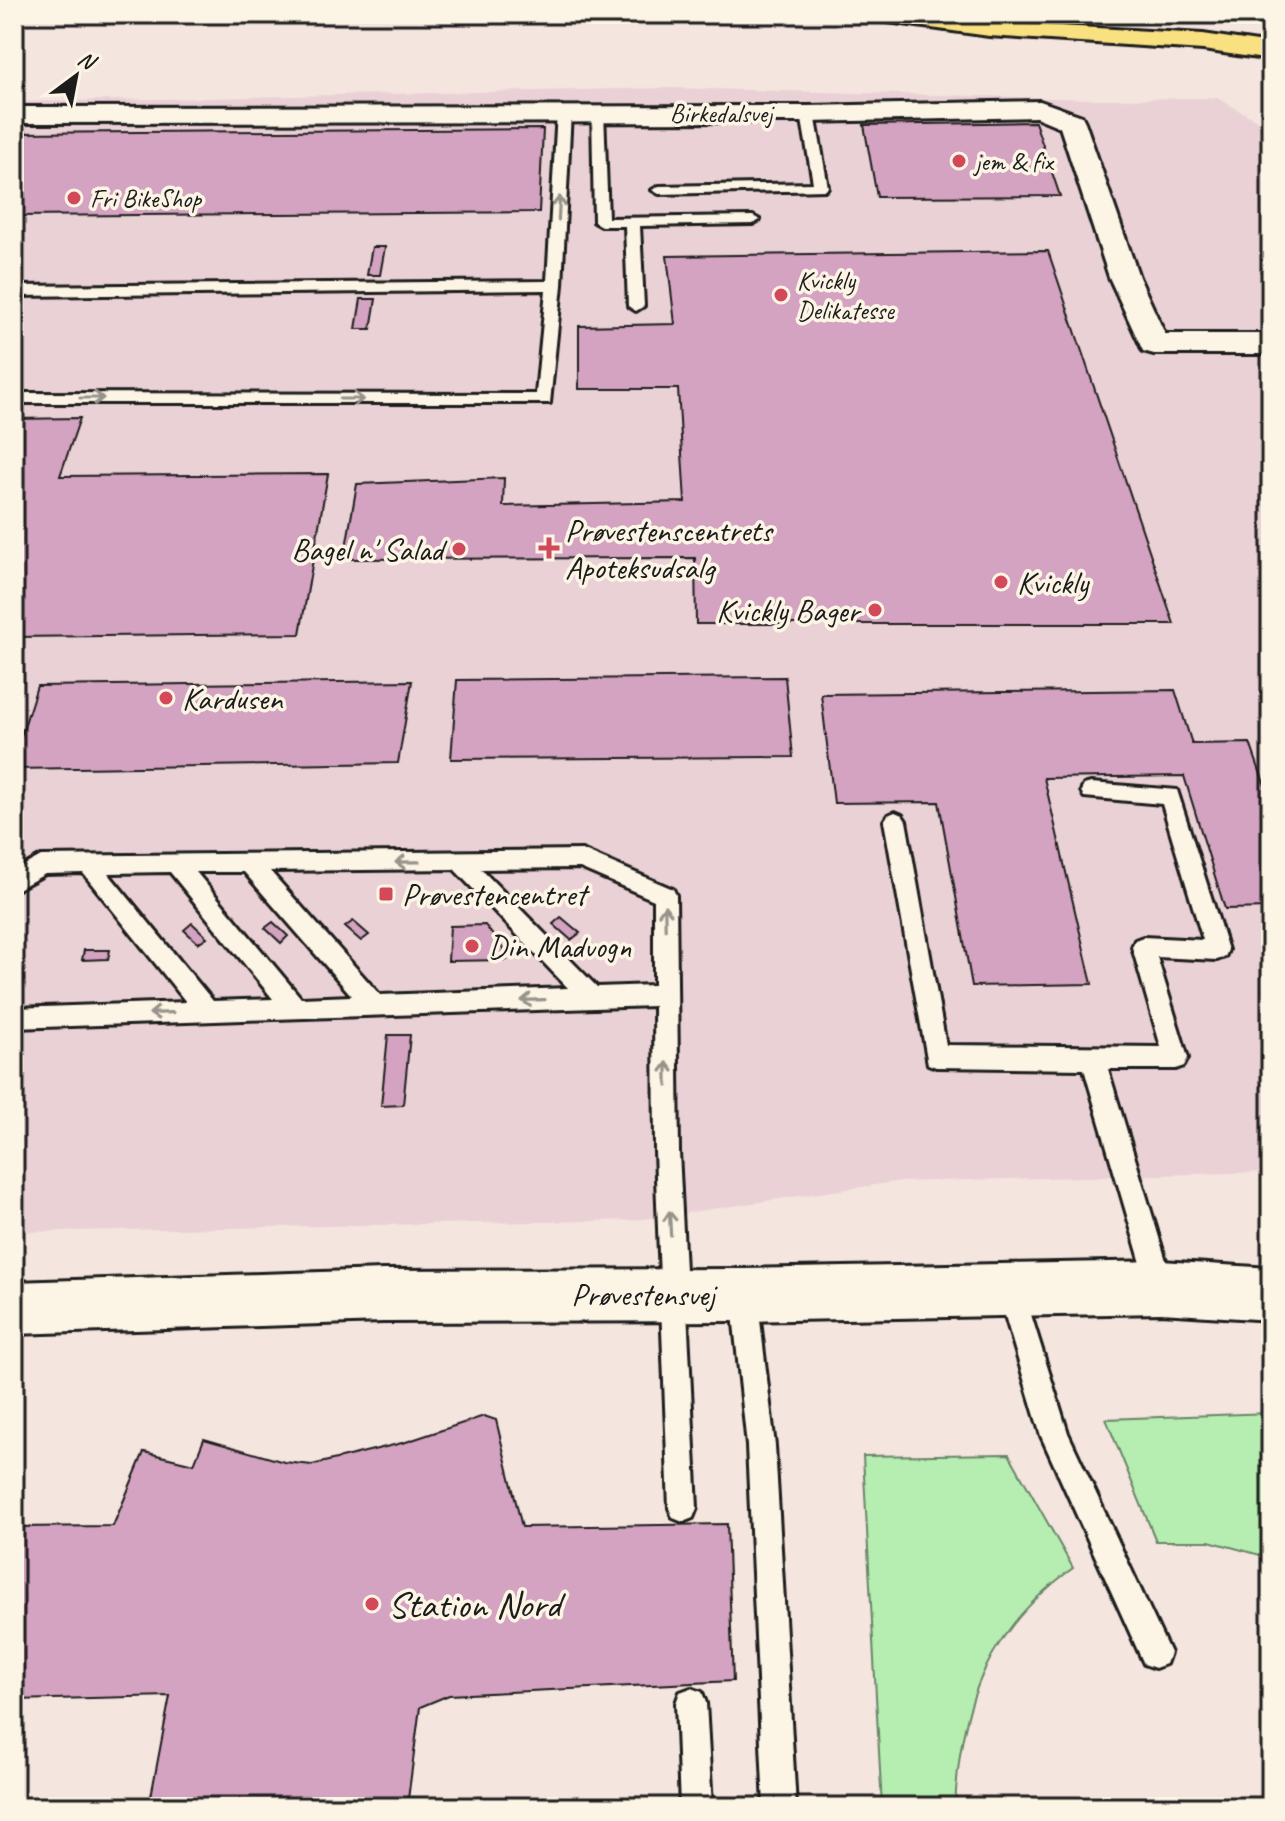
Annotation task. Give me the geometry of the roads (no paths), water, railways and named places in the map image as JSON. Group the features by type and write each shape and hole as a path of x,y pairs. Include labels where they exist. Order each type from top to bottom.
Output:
{"main road":[{"path":"881,14 989,29 1203,42 1271,52"},
{"path":"908,14 1196,26 1271,33"}],"street":[{"name":"Birkedalsvej","path":"14,115 808,114 1040,109 1072,122 1124,277 1154,344 1271,344"},
{"name":"Prøvestensvej","path":"14,1308 383,1296 744,1295 1010,1288 1161,1287 1271,1294"}],"lane":[{"path":"14,398 544,399 564,112"},
{"path":"597,112 601,222 753,220"},
{"path":"659,190 821,187 808,114"},
{"path":"632,221 636,306"},
{"path":"14,291 554,285"},
{"path":"895,821 936,1056 1176,1058 1143,947 1217,950 1170,796 1091,791"},
{"path":"14,882 41,865 582,859 665,895 667,1152 683,1508"},
{"path":"460,861 592,998"},
{"path":"176,864 295,1008"},
{"path":"250,864 374,1005"},
{"path":"89,865 207,1011"},
{"path":"14,1018 667,995"},
{"path":"1093,1058 1161,1287"},
{"path":"1010,1288 1055,1436 1155,1653"},
{"path":"744,1295 761,1446 780,1807"},
{"path":"691,1703 696,1807"}],"place":[{"name":"jem & fix","path":"959,161"},
{"name":"Fri BikeShop","path":"74,198"},
{"name":"Kvickly Delikatesse","path":"781,295"},
{"name":"Prøvestenscentrets Apoteksudsalg","path":"549,548"},
{"name":"Bagel n' Salad","path":"459,549"},
{"name":"Kvickly","path":"1001,582"},
{"name":"Kvickly Bager","path":"875,610"},
{"name":"Kardusen","path":"166,698"},
{"name":"Prøvestencentret","path":"386,894"},
{"name":"Din Madvogn","path":"472,946"},
{"name":"Station Nord","path":"372,1604"}]}
